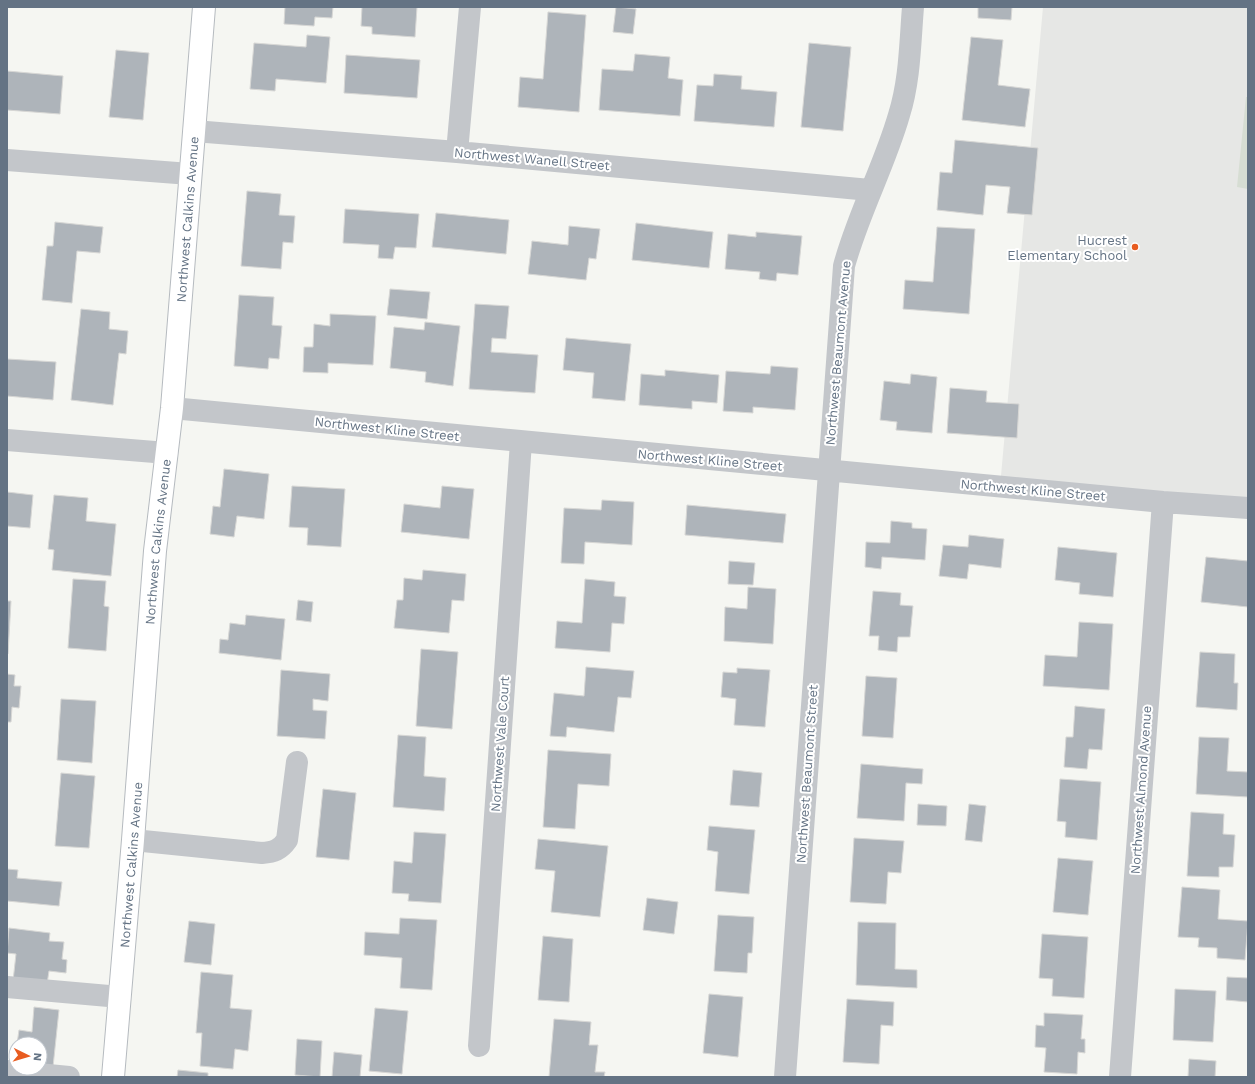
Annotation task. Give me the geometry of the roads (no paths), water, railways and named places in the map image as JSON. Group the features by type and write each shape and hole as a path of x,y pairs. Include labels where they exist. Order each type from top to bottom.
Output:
{"street":[{"name":"Northwest Calkins Avenue","path":"112,1077 133,840 155,551 172,408 204,7"},
{"path":"457,152 470,7"},
{"name":"Northwest Beaumont Avenue","path":"828,470 844,266 856,223 890,145 900,114 907,80 913,7"},
{"name":"Northwest Wanell Street","path":"194,131 457,152 870,190"},
{"path":"7,160 190,174"},
{"name":"Northwest Kline Street","path":"172,408 1163,502 1248,508"},
{"path":"7,440 167,453"},
{"name":"Northwest Vale Court","path":"479,1046 520,442"},
{"name":"Northwest Beaumont Street","path":"785,1077 828,470"},
{"name":"Northwest Almond Avenue","path":"1120,1077 1163,502"},
{"path":"133,840 262,853 274,852 282,847 287,840 298,762"},
{"path":"7,988 120,997"},
{"path":"7,1071 69,1077"}],"place":[{"name":"Hucrest Elementary School","path":"1135,247"}]}
